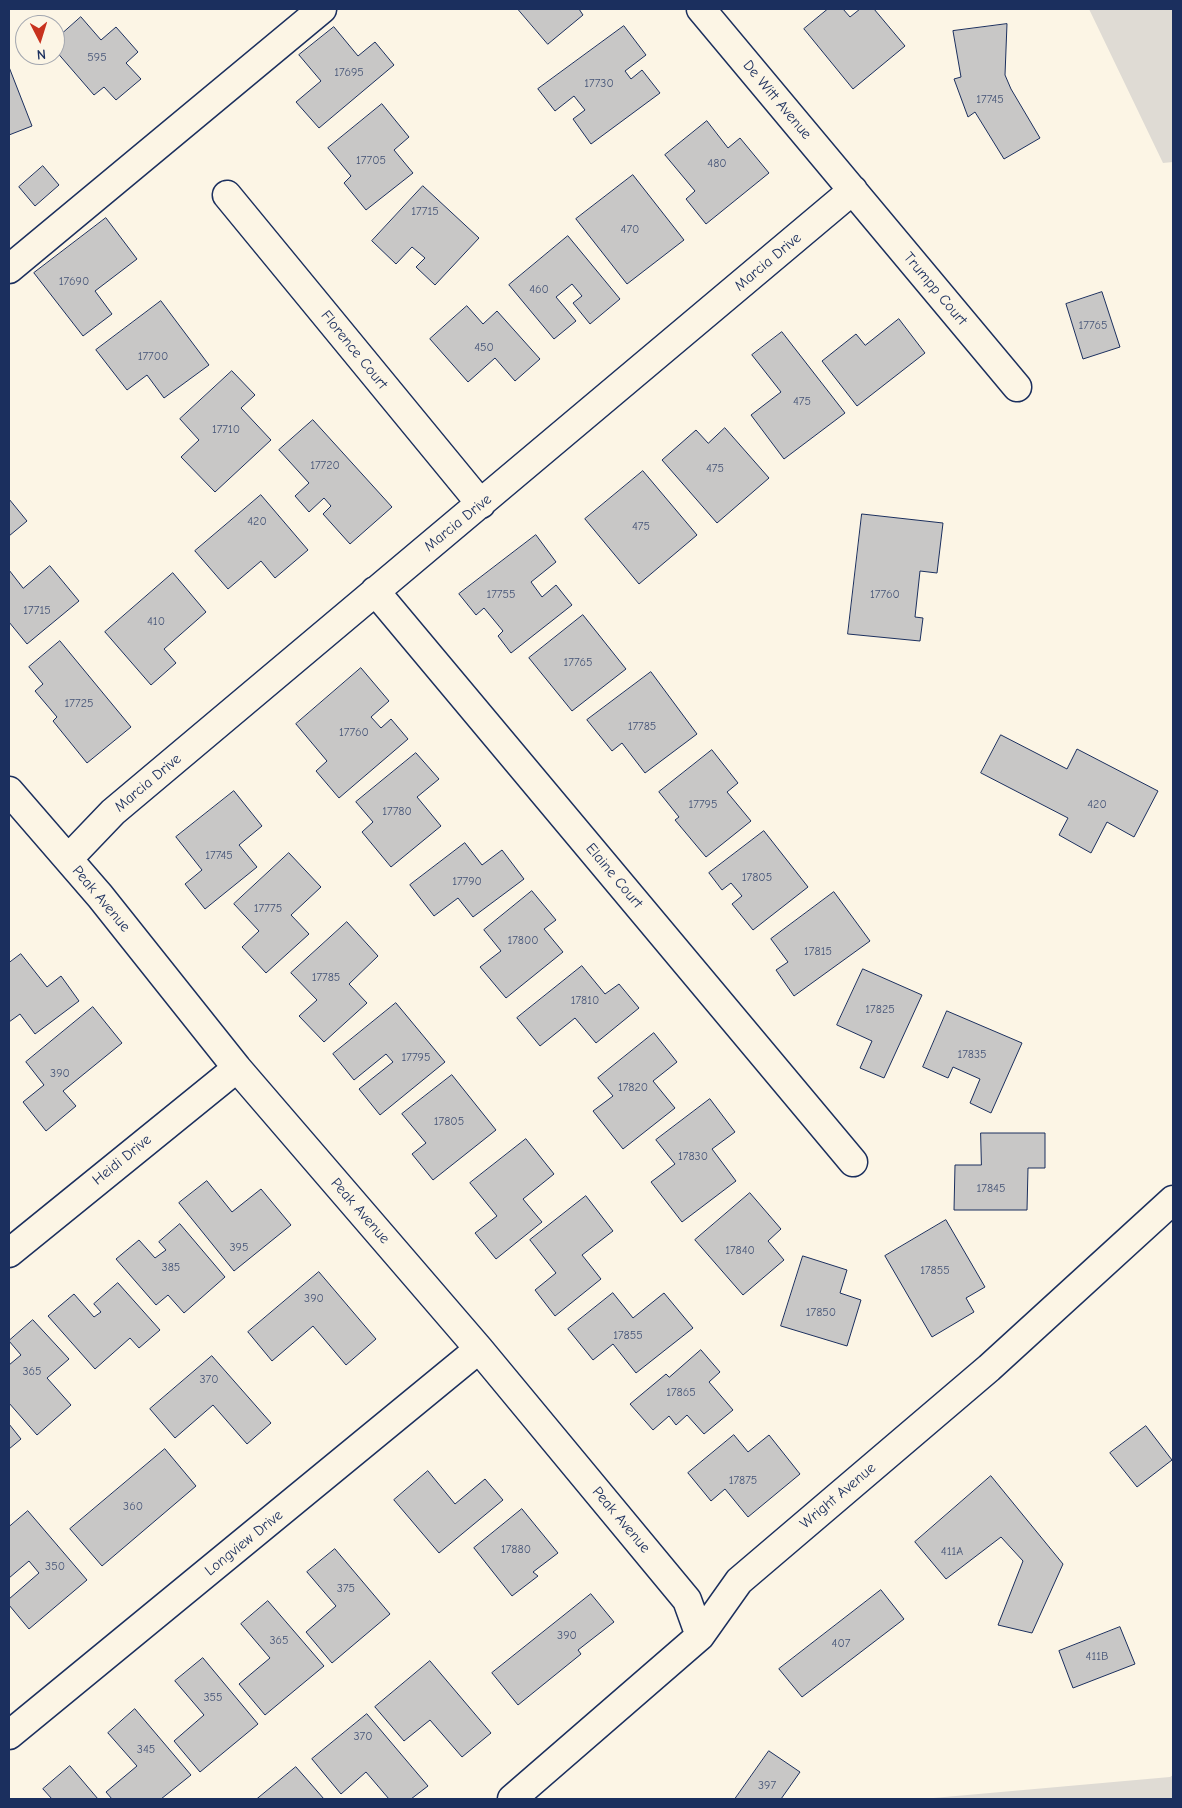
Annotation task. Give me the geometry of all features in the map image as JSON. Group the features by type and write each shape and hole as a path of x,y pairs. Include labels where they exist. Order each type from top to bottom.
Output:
{"street":[{"path":"9,269 322,9"},
{"name":"De Witt Avenue","path":"701,9 853,190"},
{"name":"Trumpp Court","path":"853,190 1017,387"},
{"name":"Marcia Drive","path":"68,859 113,812 853,190"},
{"name":"Florence Court","path":"228,195 481,504"},
{"name":"Elaine Court","path":"375,591 853,1162"},
{"name":"Peak Avenue","path":"9,791 100,896 237,1068 479,1349 687,1600 700,1636"},
{"name":"Heidi Drive","path":"9,1252 237,1068"},
{"name":"Wright Avenue","path":"512,1799 700,1636 739,1580 989,1368 1173,1200"},
{"name":"Longview Drive","path":"9,1735 479,1349"}],"shaded area":[{"path":"1089,9 1173,9 1173,162 1163,163"},
{"path":"1173,1775 1173,1799 922,1799 1170,1777"}],"building":[{"path":"518,9 579,9 583,15 548,44"},
{"path":"828,9 843,9 850,17 860,9 874,9 905,46 853,89 804,29"},
{"path":"81,17 101,40 116,27 138,52 126,63 141,79 116,100 104,87 94,95 65,62 65,31"},
{"path":"1007,24 1005,75 1011,89 1040,138 1004,159 975,112 968,117 954,79 961,77 953,31"},
{"path":"624,26 646,55 625,71 631,79 642,70 660,93 591,144 573,119 585,110 574,96 555,111 538,89"},
{"path":"334,27 358,56 375,42 394,65 319,128 296,102 321,81 299,55"},
{"path":"9,67 32,126 9,135"},
{"path":"382,104 409,137 394,150 413,173 366,210 344,183 351,176 328,148"},
{"path":"707,121 728,148 740,138 769,173 706,224 686,199 695,191 665,155"},
{"path":"43,166 59,185 35,206 19,187"},
{"path":"633,175 684,240 627,284 576,219"},
{"path":"423,186 479,238 435,285 416,267 425,258 412,247 396,264 372,241"},
{"path":"106,218 137,259 95,291 112,314 83,336 34,273"},
{"path":"568,236 620,299 590,324 573,303 582,296 572,284 556,297 576,321 554,339 509,285"},
{"path":"1102,292 1120,347 1083,359 1066,304"},
{"path":"161,301 209,365 164,398 147,375 127,390 96,350"},
{"path":"467,306 483,324 497,311 540,359 515,381 495,358 468,382 430,339"},
{"path":"899,319 925,353 857,406 822,361 856,334 865,345"},
{"path":"782,332 845,413 784,459 751,415 781,392 752,355"},
{"path":"232,371 255,395 241,408 271,440 215,492 181,457 199,440 180,419"},
{"path":"313,420 392,507 350,544 323,514 331,506 324,498 309,512 295,496 309,483 279,450"},
{"path":"725,428 769,478 717,523 662,460 696,430 708,443"},
{"path":"643,471 697,535 639,584 585,519"},
{"path":"261,495 308,550 275,578 261,561 228,589 195,551"},
{"path":"9,499 27,521 9,536"},
{"path":"862,514 943,523 937,573 920,571 915,617 923,618 920,641 848,634"},
{"path":"536,535 556,562 531,582 542,597 556,585 572,605 511,653 498,636 503,631 484,608 476,615 459,594"},
{"path":"50,566 79,601 27,644 9,622 9,570 23,588"},
{"path":"173,573 206,612 164,649 176,663 151,685 105,632"},
{"path":"583,615 626,669 572,711 529,658"},
{"path":"60,641 131,727 87,763 53,721 57,717 35,691 43,684 29,667"},
{"path":"361,668 389,701 371,717 381,728 391,719 408,739 339,798 316,771 327,761 296,724"},
{"path":"651,672 697,734 645,773 622,743 612,751 587,720"},
{"path":"1001,735 1067,769 1077,749 1158,791 1134,837 1107,822 1091,853 1059,835 1068,818 981,773"},
{"path":"712,750 738,783 727,792 751,821 706,857 675,820 679,817 659,792"},
{"path":"416,753 439,779 417,797 441,826 391,867 362,832 373,822 356,802"},
{"path":"234,791 262,826 239,845 257,867 205,909 185,884 202,870 176,837"},
{"path":"764,831 808,887 753,930 732,904 742,896 731,883 722,890 709,873"},
{"path":"465,843 482,865 502,850 524,879 473,917 458,898 434,916 410,885"},
{"path":"289,853 321,887 291,915 309,934 266,973 242,947 259,931 234,904"},
{"path":"532,891 556,920 544,929 563,952 506,998 480,967 501,951 484,930"},
{"path":"834,892 870,941 794,996 776,970 788,962 771,939"},
{"path":"347,922 378,956 349,984 367,1003 324,1042 299,1016 317,1000 291,973"},
{"path":"21,954 47,987 61,976 79,1001 35,1034 20,1014 9,1022 9,963"},
{"path":"582,966 605,994 619,984 639,1008 596,1043 575,1018 540,1046 517,1018"},
{"path":"863,969 922,995 884,1078 860,1068 872,1041 837,1025"},
{"path":"396,1003 445,1062 380,1115 359,1089 393,1062 386,1054 354,1080 333,1054"},
{"path":"93,1007 122,1043 63,1091 76,1106 46,1131 23,1102 44,1085 26,1062"},
{"path":"947,1011 1022,1043 991,1113 970,1103 980,1079 953,1067 948,1078 923,1067"},
{"path":"654,1033 677,1062 653,1081 675,1108 623,1149 593,1111 613,1096 598,1078"},
{"path":"452,1075 496,1130 433,1180 412,1154 426,1143 402,1114"},
{"path":"710,1099 735,1132 712,1149 736,1181 682,1222 651,1182 675,1164 656,1140"},
{"path":"981,1133 1045,1133 1045,1168 1028,1168 1027,1210 954,1210 955,1165 981,1165"},
{"path":"526,1139 554,1174 523,1199 542,1222 496,1259 475,1233 497,1216 470,1183"},
{"path":"207,1181 232,1212 261,1189 291,1225 234,1271 179,1203"},
{"path":"750,1193 781,1229 768,1241 784,1260 743,1295 695,1240"},
{"path":"586,1196 613,1231 582,1255 601,1279 555,1316 535,1290 556,1273 530,1240"},
{"path":"946,1220 985,1287 966,1298 974,1312 932,1337 885,1256"},
{"path":"180,1224 225,1277 184,1313 168,1295 156,1305 116,1259 139,1240 155,1258 166,1250 159,1242"},
{"path":"803,1256 847,1270 840,1293 861,1300 847,1346 781,1326"},
{"path":"319,1272 376,1339 346,1365 313,1326 272,1361 248,1332"},
{"path":"118,1283 160,1330 139,1348 130,1338 95,1369 48,1316 74,1294 94,1317 101,1312 94,1304"},
{"path":"613,1293 633,1318 664,1293 693,1328 636,1373 613,1344 593,1360 568,1329"},
{"path":"33,1320 69,1359 47,1378 71,1405 37,1435 9,1403 9,1365 21,1355 9,1341"},
{"path":"701,1350 720,1372 709,1382 733,1410 704,1434 687,1415 676,1425 669,1416 653,1430 630,1404 666,1374 669,1377"},
{"path":"212,1356 271,1423 247,1444 213,1405 175,1438 150,1409"},
{"path":"9,1424 21,1439 9,1449"},
{"path":"1146,1426 1172,1460 1137,1487 1110,1453"},
{"path":"734,1435 748,1452 769,1435 800,1474 748,1517 725,1489 711,1501 688,1473"},
{"path":"165,1449 196,1486 102,1566 70,1529"},
{"path":"428,1471 455,1504 485,1479 503,1500 439,1553 394,1500"},
{"path":"991,1476 1063,1564 1032,1633 998,1625 1023,1561 1001,1537 946,1579 915,1542"},
{"path":"522,1509 558,1553 533,1572 538,1576 512,1596 474,1548"},
{"path":"28,1511 87,1580 29,1629 9,1605 9,1599 39,1573 29,1561 9,1578 9,1527"},
{"path":"335,1549 390,1614 332,1663 306,1632 336,1606 307,1572"},
{"path":"881,1590 904,1619 802,1697 779,1669"},
{"path":"591,1594 614,1622 578,1650 581,1654 518,1705 492,1673"},
{"path":"268,1601 324,1666 265,1715 239,1684 270,1658 241,1624"},
{"path":"1120,1627 1135,1664 1073,1688 1059,1651"},
{"path":"203,1658 258,1724 200,1772 174,1741 204,1715 175,1681"},
{"path":"430,1661 491,1733 462,1757 430,1720 404,1741 375,1707"},
{"path":"135,1709 191,1775 161,1799 112,1799 106,1792 137,1766 108,1733"},
{"path":"367,1714 428,1786 411,1799 389,1799 366,1772 341,1794 312,1759"},
{"path":"769,1751 800,1772 781,1799 735,1799"},
{"path":"70,1766 98,1799 52,1799 43,1789"},
{"path":"296,1767 324,1799 257,1799"}]}
